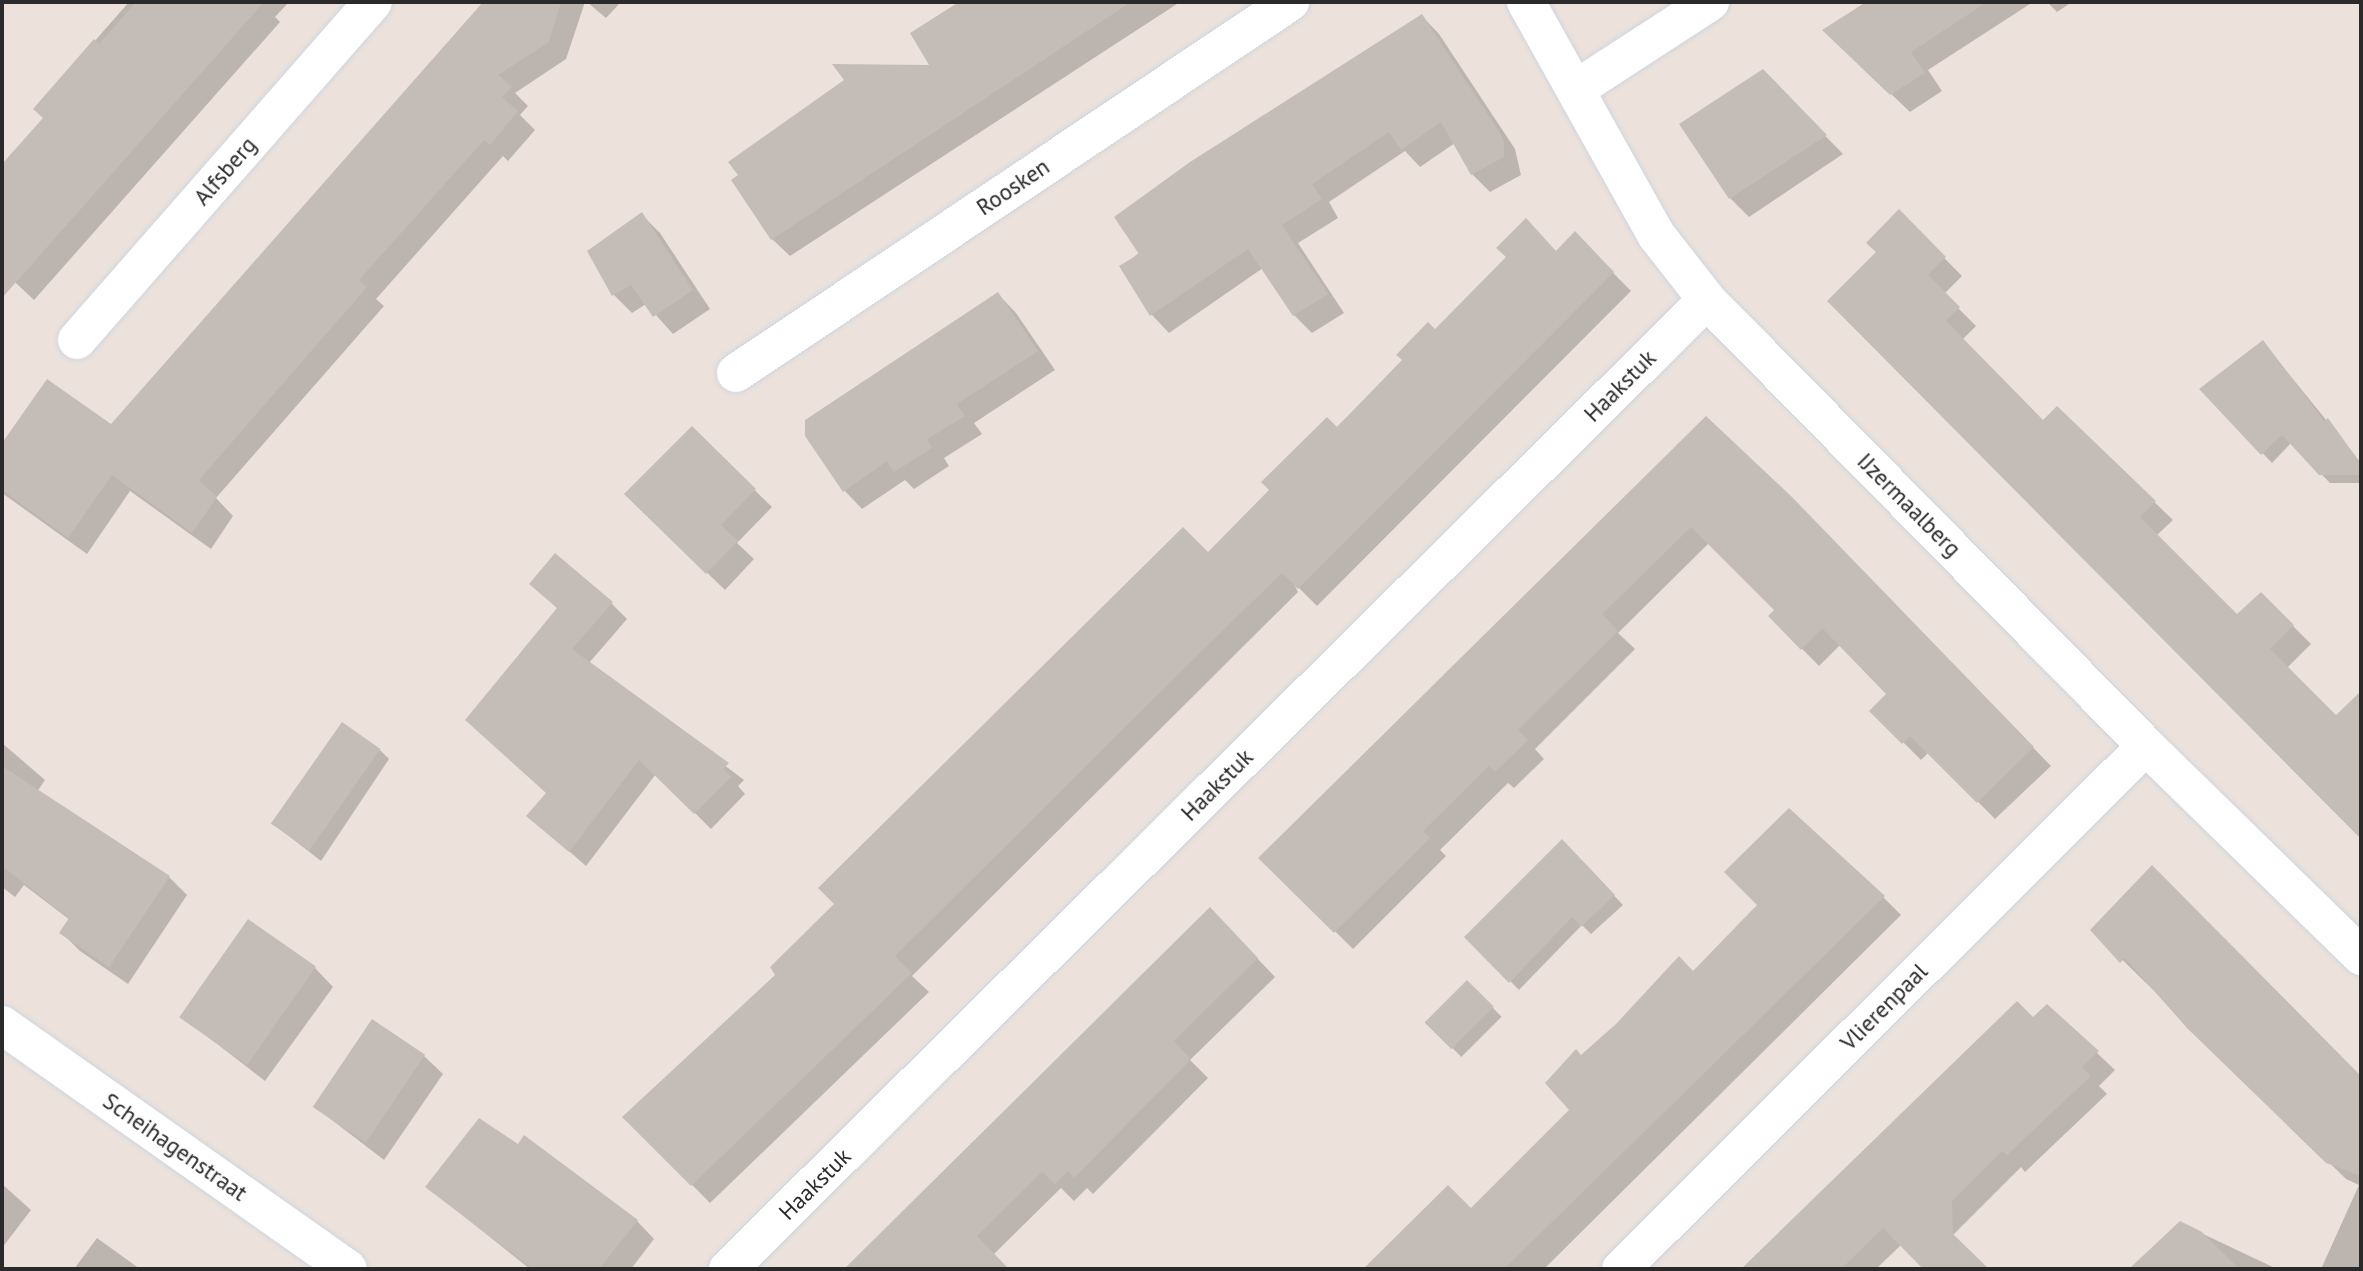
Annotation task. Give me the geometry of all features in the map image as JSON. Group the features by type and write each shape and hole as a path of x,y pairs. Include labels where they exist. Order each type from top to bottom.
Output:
{"street":[{"name":"Alfsberg","path":"78,340 373,2"},
{"name":"Roosken","path":"736,373 1290,2"},
{"name":"IJzermaalberg","path":"1526,2 1657,236 1707,300 2146,746 2361,956"},
{"path":"1576,89 1710,2"},
{"name":"Haakstuk","path":"728,1269 1707,300"},
{"name":"Vlierenpaal","path":"1621,1269 2146,746"},
{"name":"Scheihagenstraat","path":"2,1025 348,1269"}],"building":[{"path":"136,2 264,2 2,298 2,164 43,118 33,109 94,39 99,44"},
{"path":"483,2 561,2 549,42 498,75 512,87 502,97 518,111 490,145 484,140 359,280 367,287 199,480 217,497 192,533 112,475 68,538 2,490 2,443 47,379 111,424"},
{"path":"959,2 1131,2 771,240 731,180 738,175 728,162 844,80 832,64 929,65 910,33"},
{"path":"1866,2 1987,2 1911,52 1925,73 1890,95 1822,30"},
{"path":"1422,14 1498,130 1504,141 1504,157 1471,175 1441,122 1401,150 1389,132 1312,184 1322,199 1282,225 1328,294 1293,316 1248,249 1150,316 1119,266 1139,254 1114,217 1190,162"},
{"path":"1763,69 1827,135 1729,199 1679,124"},
{"path":"1899,209 1946,257 1928,275 1960,307 1946,321 2043,420 2057,406 2156,501 2140,517 2237,614 2261,592 2294,625 2270,649 2336,715 2361,691 2361,839 1827,301 1876,252 1866,243"},
{"path":"642,212 693,290 653,317 631,285 612,296 587,251"},
{"path":"1526,218 1556,251 1575,231 1614,272 1298,589 1282,573 1218,635 895,956 912,973 691,1186 622,1117 775,975 770,967 834,904 818,888 1183,527 1208,552 1269,490 1261,482 1327,417 1337,427 1402,360 1396,355 1428,322 1435,329 1506,257 1496,248"},
{"path":"998,292 1038,351 957,404 965,416 927,439 932,448 894,472 887,461 843,492 805,436 805,420"},
{"path":"2263,340 2324,421 2328,418 2361,464 2361,475 2319,475 2282,435 2261,455 2199,389"},
{"path":"1706,416 1792,497 2034,747 1977,803 1910,736 1902,744 1869,711 1886,694 1822,628 1801,650 1768,616 1774,610 1691,527 1602,614 1618,631 1518,730 1528,740 1495,772 1489,766 1423,831 1430,838 1334,933 1258,858"},
{"path":"692,426 756,489 721,525 738,541 706,574 624,494"},
{"path":"555,553 613,602 572,649 729,763 723,769 731,777 694,814 639,760 569,852 526,816 546,793 465,720 557,608 529,584"},
{"path":"342,722 381,749 309,851 271,824"},
{"path":"2,766 170,876 109,967 59,933 69,918 2,866"},
{"path":"1789,808 1885,896 1504,1269 1363,1269 1448,1185 1471,1208 1569,1110 1545,1083 1576,1049 1581,1055 1616,1024 1679,956 1693,971 1757,905 1724,872"},
{"path":"1562,839 1615,895 1581,927 1572,917 1509,983 1464,937"},
{"path":"2152,865 2361,1076 2361,1176 2326,1163 2187,1028 2125,958 2120,963 2090,930"},
{"path":"1210,907 1258,958 1174,1041 1191,1059 1074,1178 1068,1171 1055,1184 1042,1172 977,1236 1009,1269 844,1269"},
{"path":"248,919 316,967 247,1065 179,1017"},
{"path":"1467,980 1494,1007 1451,1049 1425,1022"},
{"path":"2017,1001 2033,1017 2047,1004 2099,1051 2082,1067 2091,1076 2007,1155 2002,1151 1952,1201 1953,1234 1989,1269 1923,1269 1883,1228 1841,1269 1741,1269"},
{"path":"372,1019 425,1055 366,1143 313,1107"},
{"path":"479,1118 518,1144 524,1135 638,1220 599,1269 533,1269 425,1187"},
{"path":"2180,1221 2202,1232 2239,1269 2129,1269"}]}
